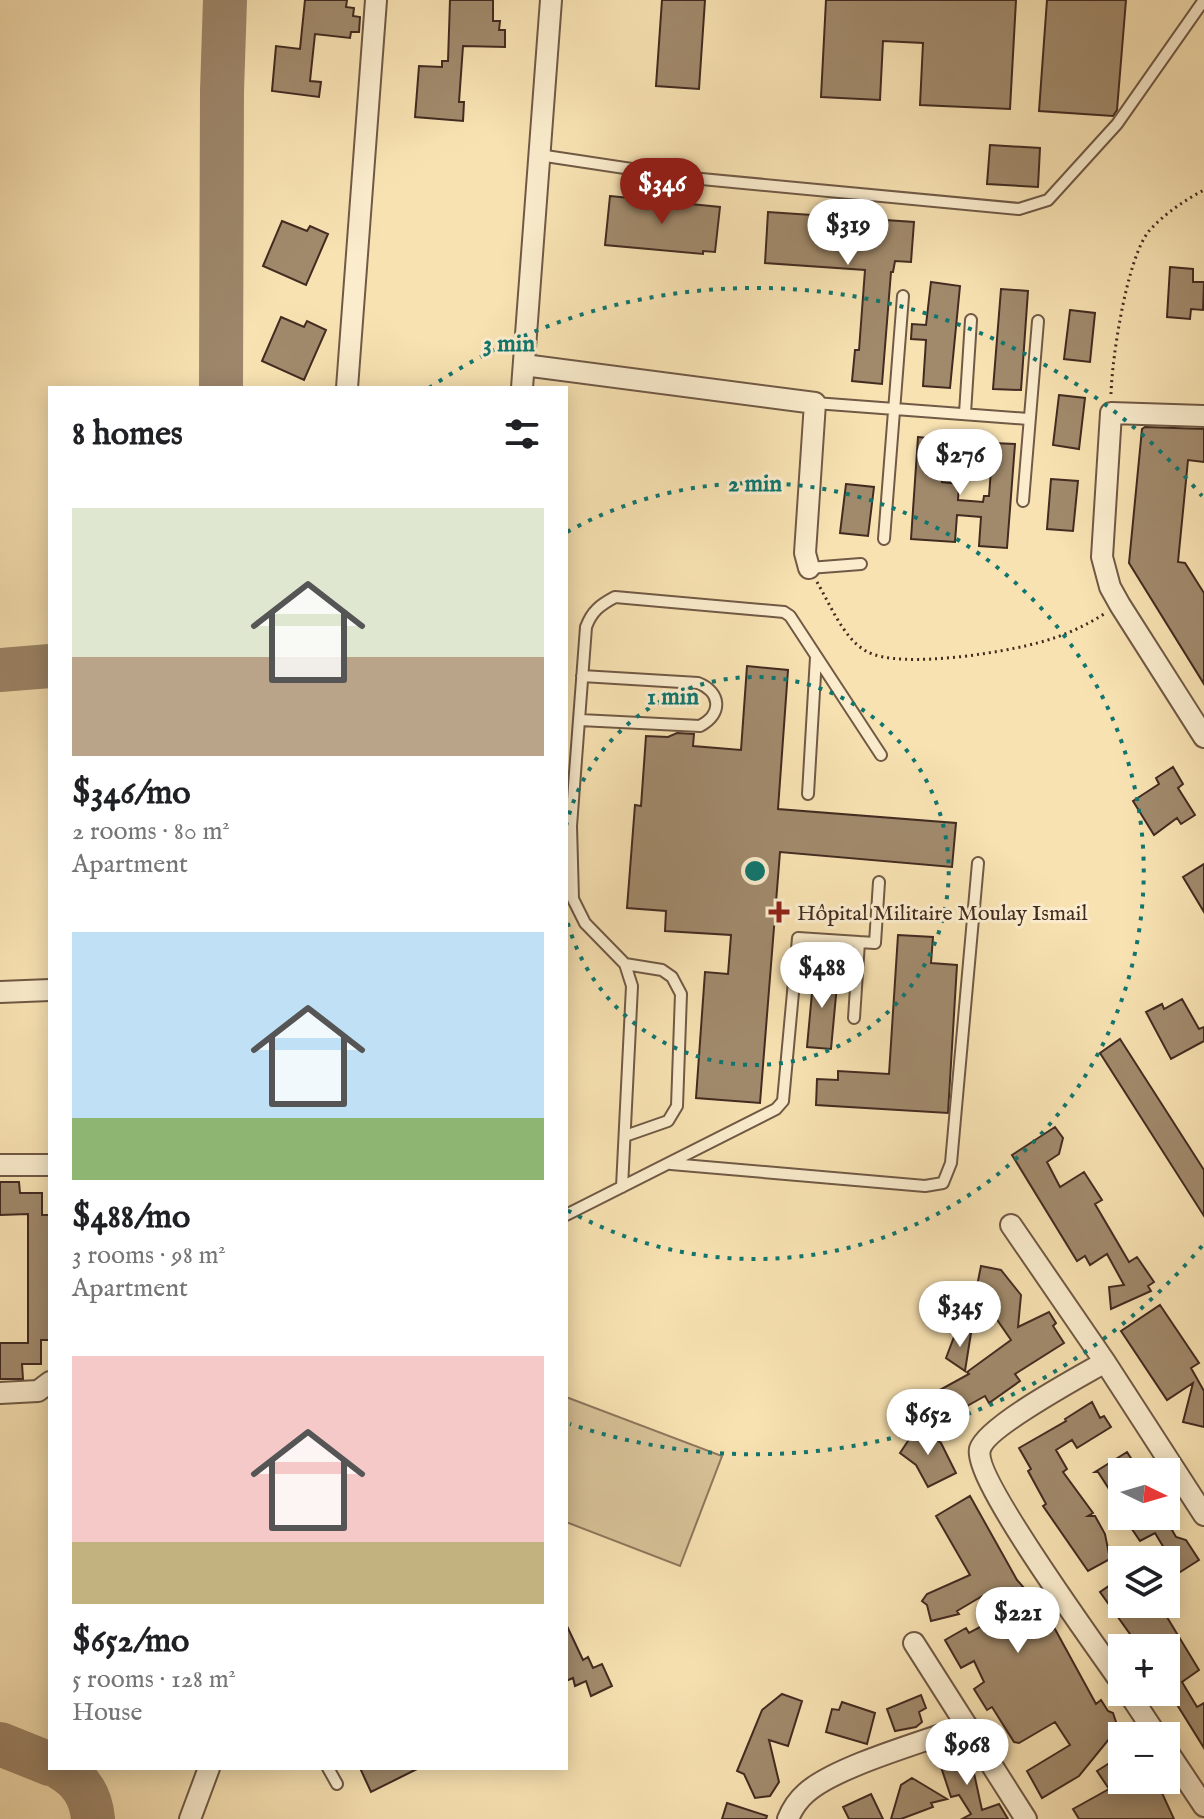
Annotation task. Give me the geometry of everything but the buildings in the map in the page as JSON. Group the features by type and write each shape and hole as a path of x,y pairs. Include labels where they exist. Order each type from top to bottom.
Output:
{"street":[{"path":"347,386 376,0"},
{"path":"522,386 551,0"},
{"path":"524,365 815,403 805,553 809,568"},
{"path":"1203,733 1120,605 1110,587 1102,557 1111,413 1204,416"},
{"path":"0,992 48,990"},
{"path":"0,1165 48,1165"},
{"path":"1011,1225 1204,1515"},
{"path":"1105,1362 1004,1424 984,1442 980,1455 987,1479 1108,1663"},
{"path":"0,1393 38,1391 48,1384"},
{"path":"914,1643 1026,1819"},
{"path":"788,1819 797,1803 816,1786 848,1770 967,1726"},
{"path":"190,1819 208,1770"},
{"path":"1180,1770 1204,1806"}],"lane":[{"path":"539,155 691,178 1019,209 1048,200 1117,124 1204,0"},
{"path":"884,539 903,296"},
{"path":"965,413 971,320"},
{"path":"1023,501 1038,321"},
{"path":"815,403 1028,419"},
{"path":"809,568 861,564"},
{"path":"622,1187 632,986 625,964 585,923 573,899 568,826 580,720 584,643 590,615 615,597 784,612 790,616 881,755"},
{"path":"808,794 816,657"},
{"path":"580,720 700,726 711,721 716,711 716,700 709,687 698,683 582,676"},
{"path":"671,1164 925,1186 943,1183 949,1174 954,1136 978,863"},
{"path":"568,1214 776,1109 783,1101 798,938 875,943 879,882"},
{"path":"854,1018 859,942"},
{"path":"625,964 662,970 672,977 681,994 677,1106 668,1121 625,1136"},
{"path":"329,1770 337,1784"}],"path":[{"path":"1111,413 1117,338 1137,256 1148,232 1181,203 1204,190"},
{"path":"809,568 854,641 867,652 885,658 941,657 1018,648 1082,627 1120,605"}],"shaded area":[{"path":"568,1398 722,1456 680,1566 568,1523"}],"taxiway":[{"path":"221,386 225,0"},
{"path":"0,670 48,666"},
{"path":"0,1744 48,1763"},
{"path":"63,1770 84,1789 93,1819"}],"place":[{"name":"Hôpital Militaire Moulay Ismail","path":"779,912"}]}
